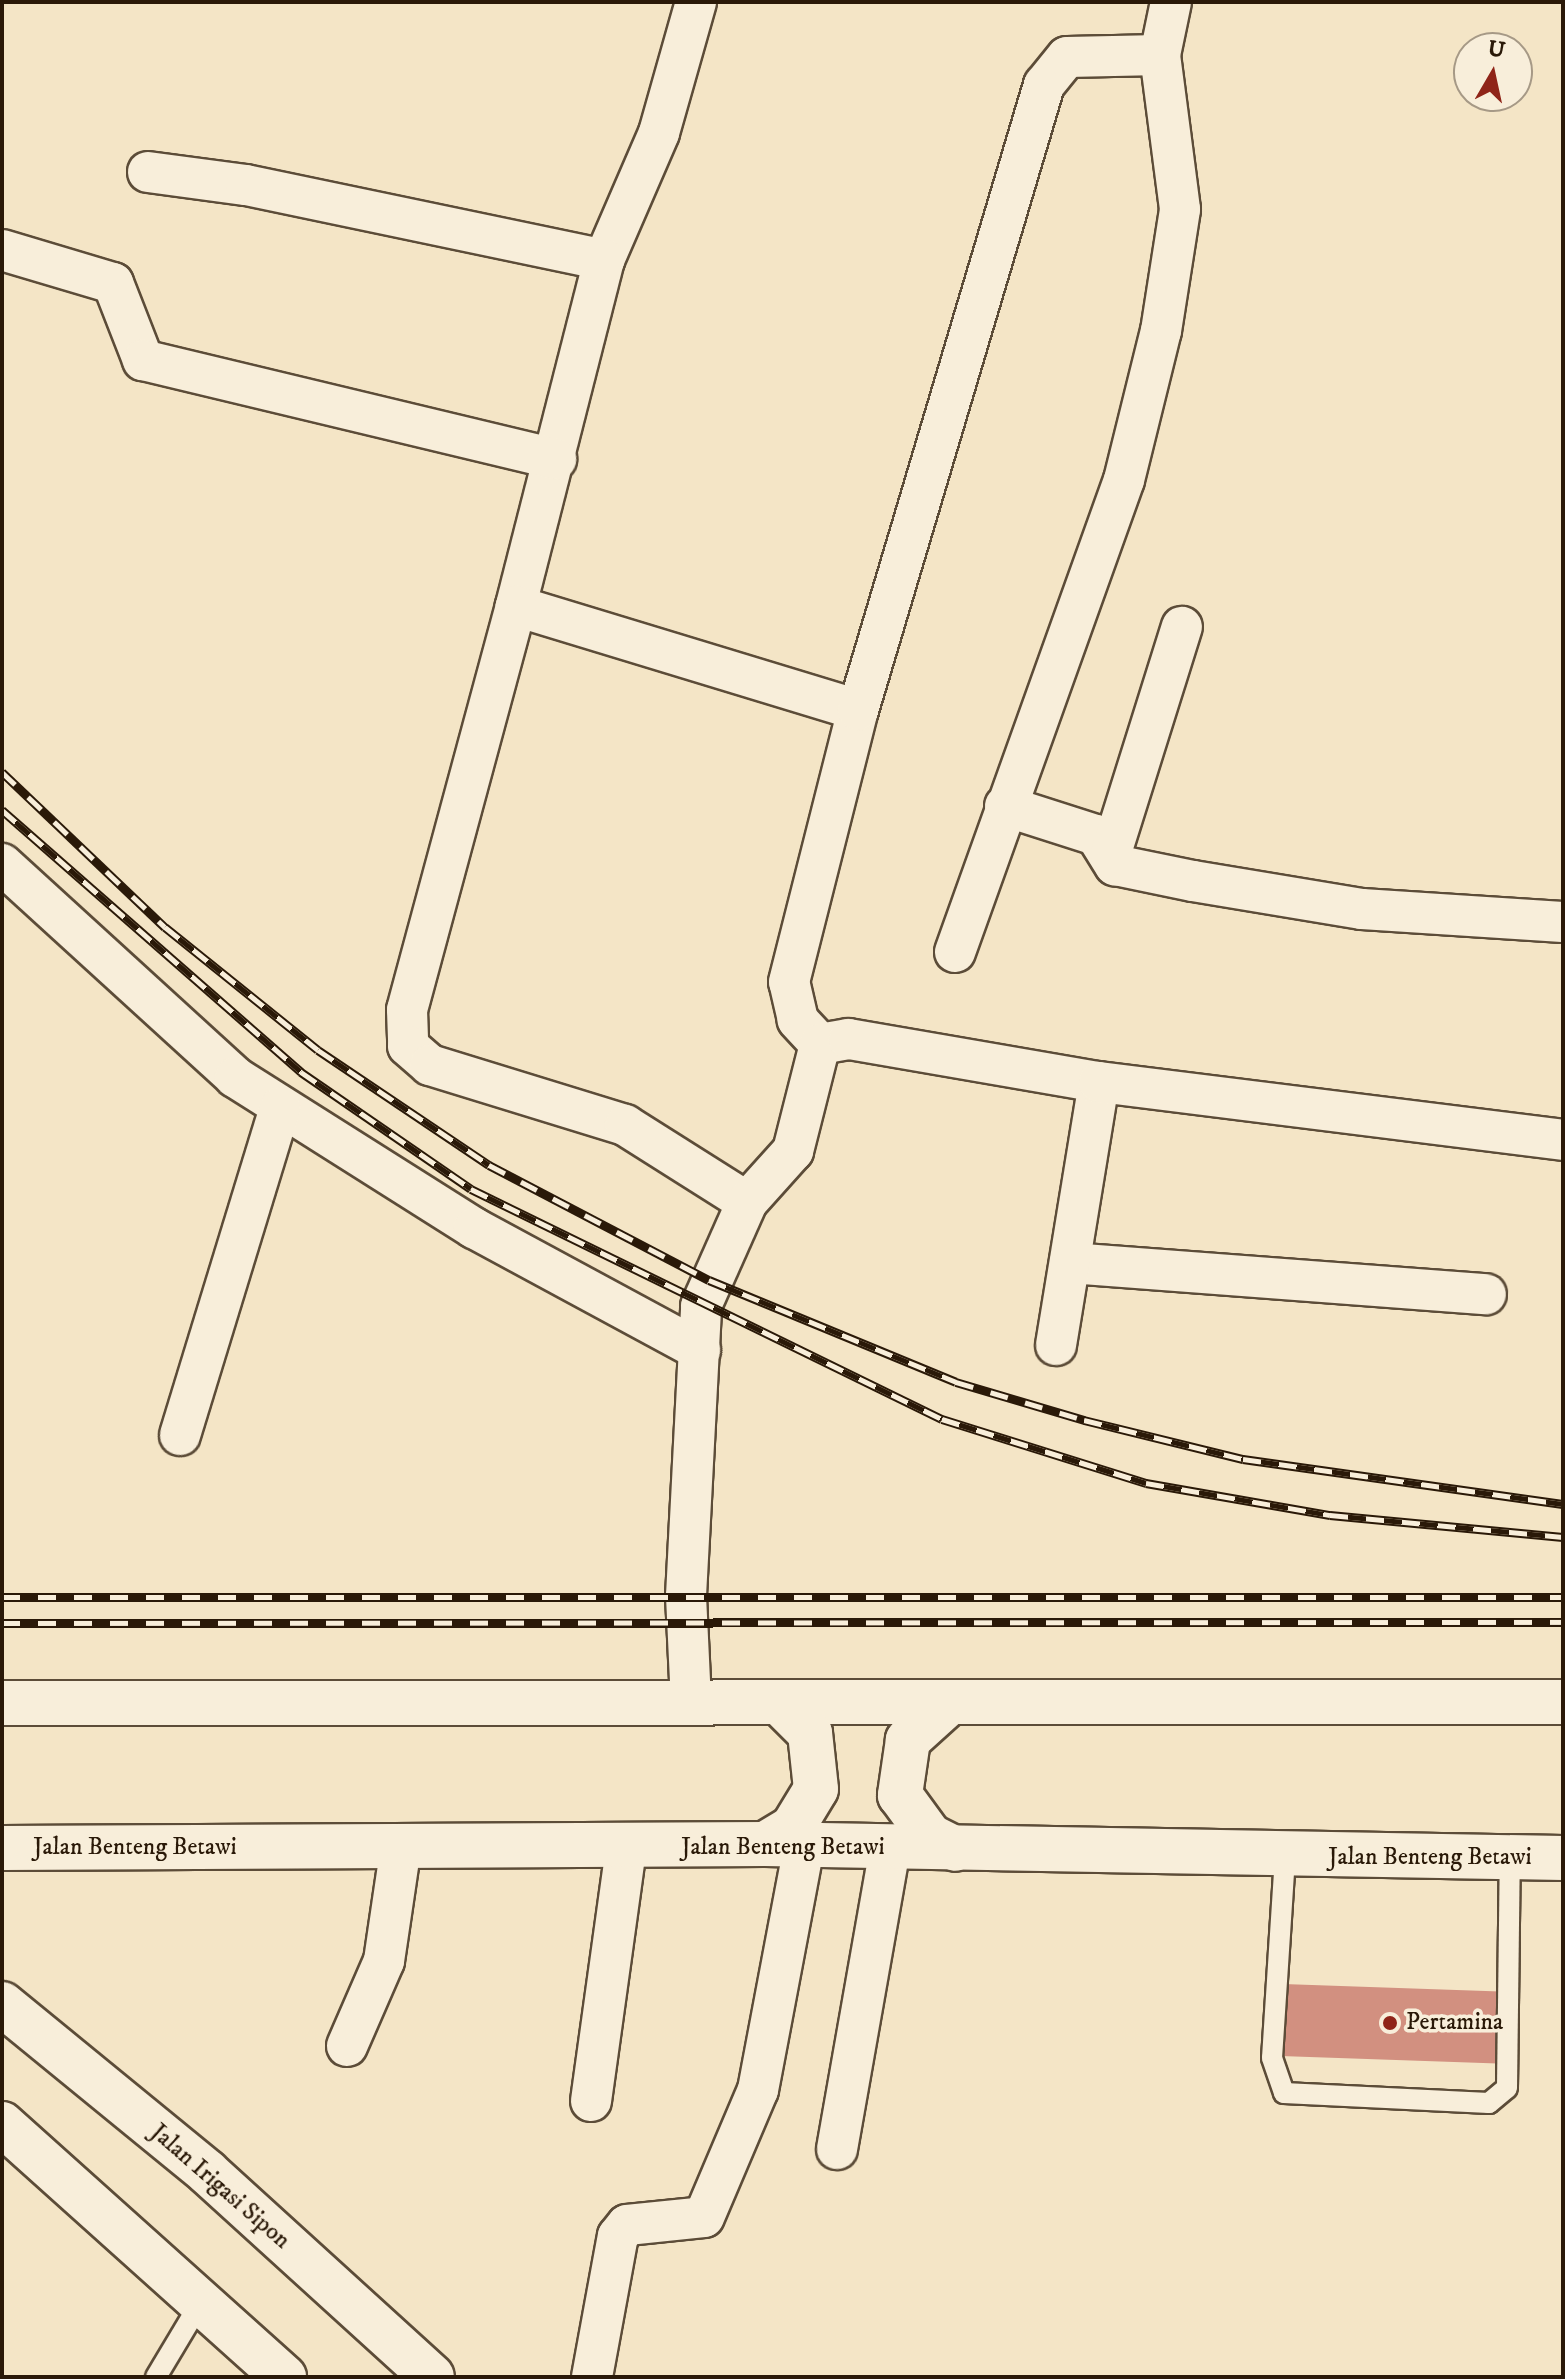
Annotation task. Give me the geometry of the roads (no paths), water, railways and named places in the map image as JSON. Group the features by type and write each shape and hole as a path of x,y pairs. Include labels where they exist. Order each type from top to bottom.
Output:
{"main road":[{"path":"779,1702 810,1733 816,1789 784,1845"},
{"path":"950,1702 908,1740 900,1795 930,1836 955,1849"},
{"path":"2,1703 1563,1702"},
{"name":"Jalan Benteng Betawi","path":"2,1848 401,1846 626,1850 784,1845 1285,1857 1563,1858"},
{"name":"Jalan Irigasi Sipon","path":"2,2004 207,2172 432,2377"},
{"path":"2,2124 202,2300 284,2377"}],"street":[{"path":"696,2 659,133 604,260 556,459 407,1010 408,1046 430,1065 625,1125 747,1202"},
{"path":"955,952 1124,480 1161,331 1180,209 1160,55 1171,2"},
{"path":"820,1044 798,1020 789,982 858,710 1052,67 1067,57 1160,55"},
{"path":"148,172 246,185 604,260"},
{"path":"2,250 113,283 143,360 556,459"},
{"path":"516,606 858,710"},
{"path":"1111,853 1182,627"},
{"path":"1005,806 1096,835 1111,853 1115,865 1362,909 1563,922"},
{"path":"2,864 235,1077 474,1228 700,1350"},
{"path":"820,1044 849,1039 1099,1082 1563,1140"},
{"path":"691,1702 686,1596 700,1350 709,1280 747,1202 793,1151 820,1044"},
{"path":"1056,1345 1099,1082"},
{"path":"180,1435 280,1107"},
{"path":"1070,1263 1486,1294"},
{"path":"592,2377 618,2236 627,2225 704,2217 752,2104 784,1845"},
{"path":"347,2046 384,1961 401,1846"},
{"path":"837,2149 890,1848"},
{"path":"591,2101 626,1850"}],"lane":[{"path":"1285,1857 1272,2058 1284,2093 1489,2103 1507,2088 1510,1858"},
{"path":"156,2377 202,2300"}],"railway":[{"path":"2,772 165,927 318,1050 489,1165 709,1280 956,1382 1084,1420 1243,1459 1563,1504"},
{"path":"2,810 301,1072 471,1189 942,1419 1146,1483 1330,1515 1563,1537"},
{"path":"2,1597 1563,1597"},
{"path":"2,1623 1563,1622"}],"place":[{"name":"Pertamina","path":"1390,2023"}]}
